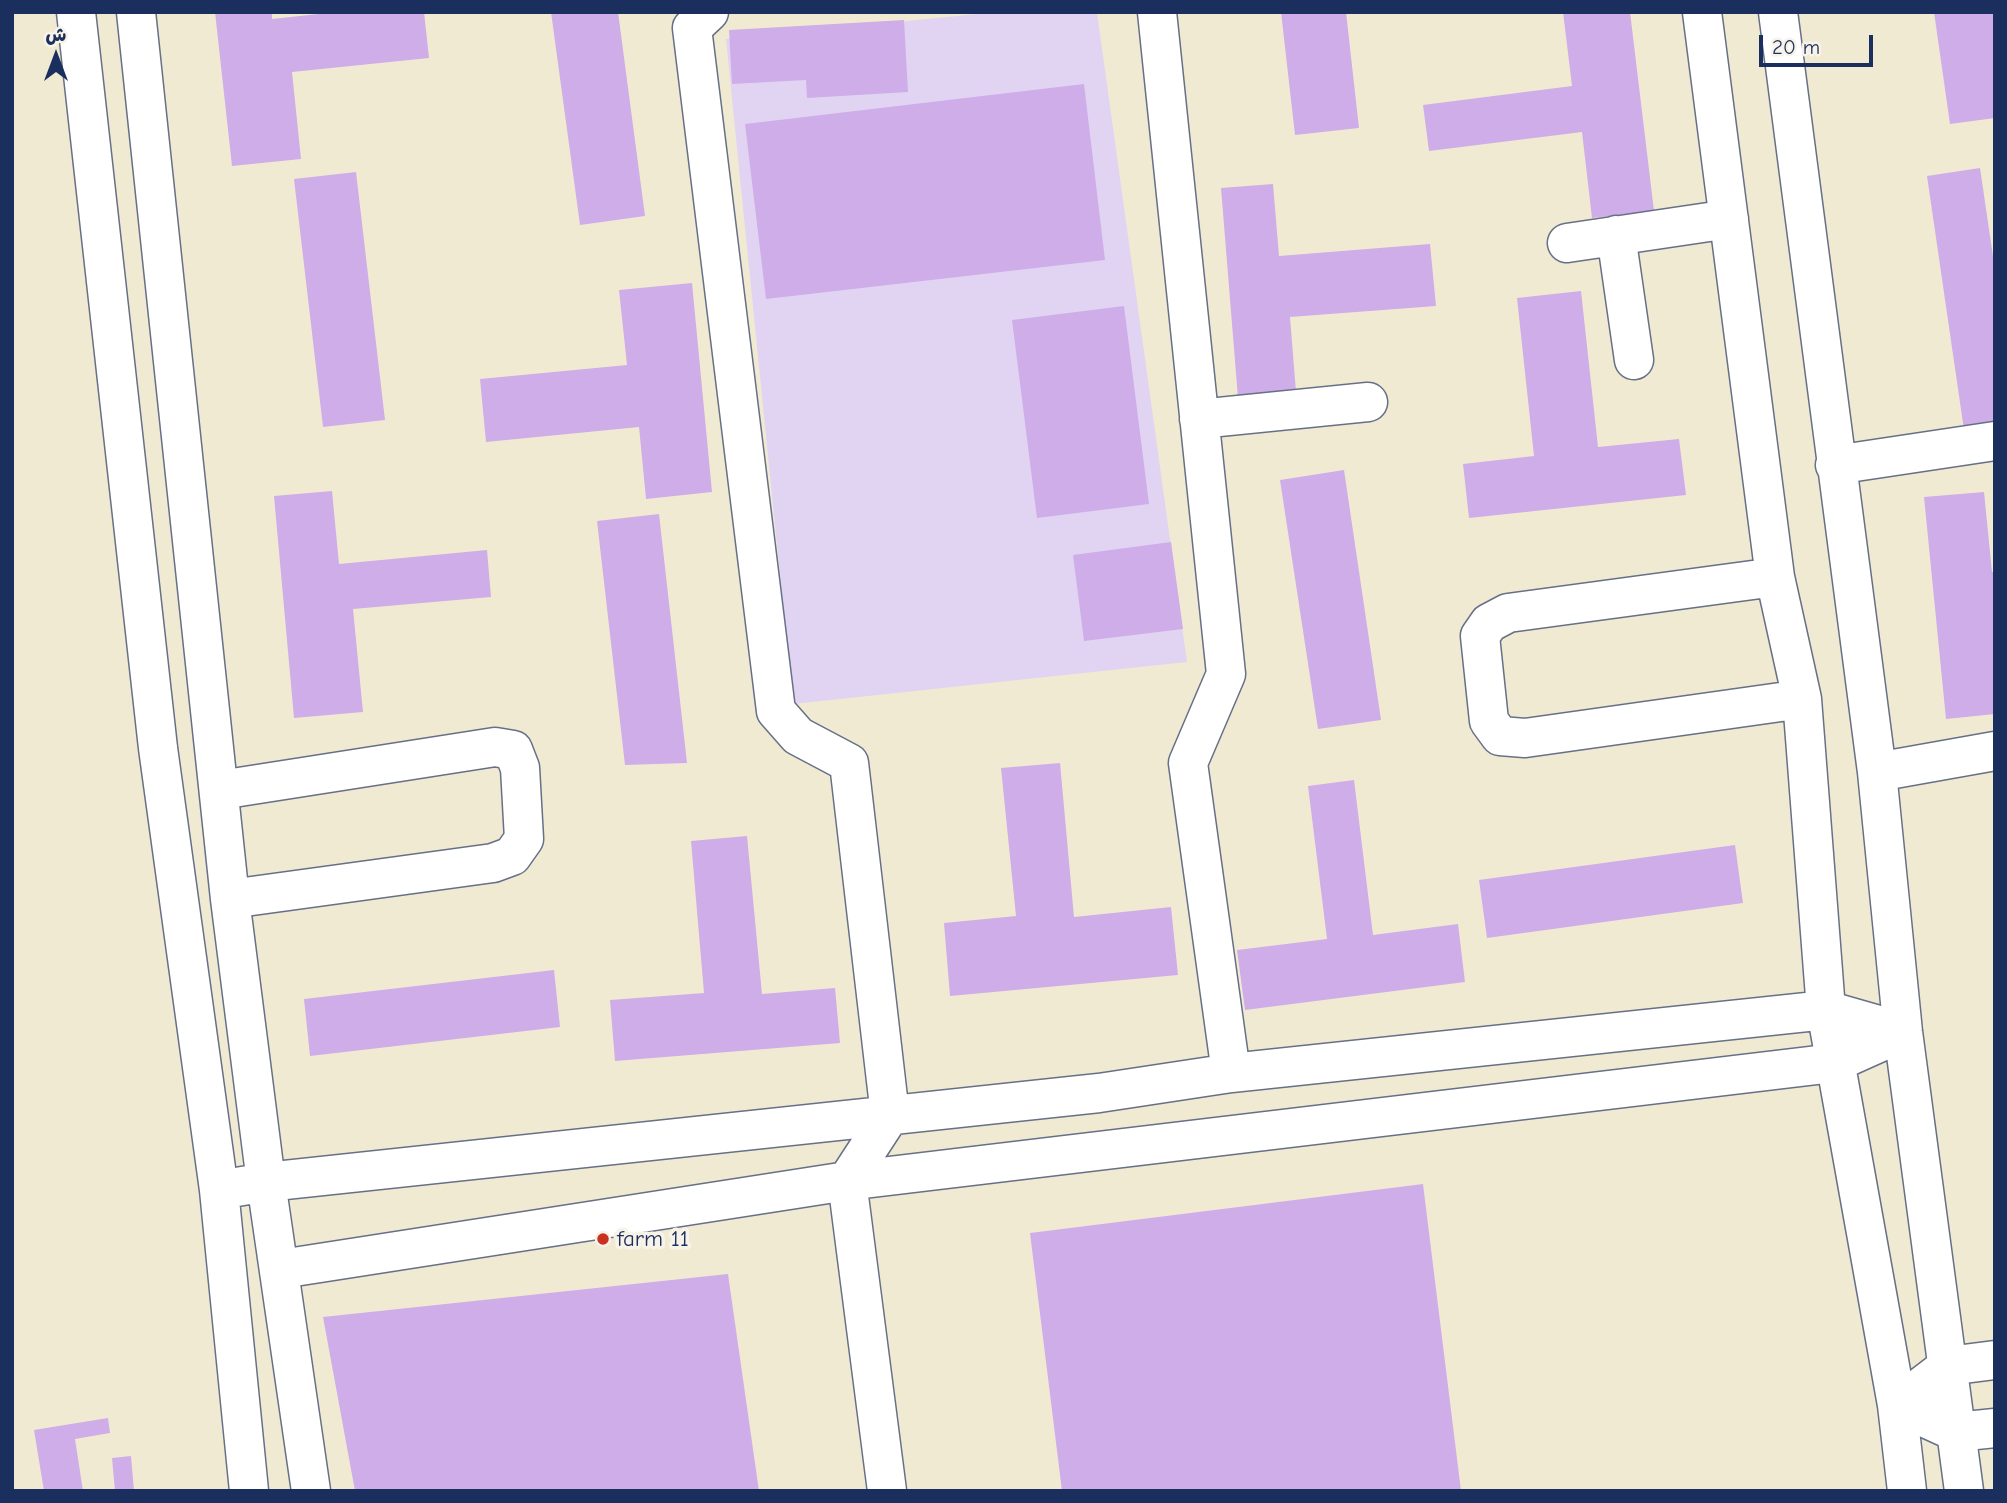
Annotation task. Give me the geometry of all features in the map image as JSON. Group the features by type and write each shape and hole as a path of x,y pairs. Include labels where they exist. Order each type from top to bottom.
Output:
{"street":[{"path":"75,12 158,748 219,1190 249,1491"},
{"path":"136,12 230,899 266,1182 281,1269 311,1491"},
{"path":"709,12 692,28 776,710 798,736 849,763 890,1115 847,1181 887,1491"},
{"path":"1157,12 1226,674 1188,763 1231,1073"},
{"path":"1702,12 1774,577 1802,699 1826,1010 1897,1405 1907,1491"},
{"path":"1778,12 1877,772 1903,1032 1964,1491"},
{"path":"1567,243 1729,219"},
{"path":"1616,235 1634,360"},
{"path":"1199,419 1368,402"},
{"path":"1835,465 1995,441"},
{"path":"1774,577 1508,612 1489,623 1480,636 1489,721 1500,736 1525,738 1802,699"},
{"path":"220,790 495,747 513,750 520,768 524,839 512,856 494,863 230,899"},
{"path":"1877,772 1995,751"},
{"path":"219,1190 266,1182 1099,1093 1231,1073 1826,1010 1903,1032"},
{"path":"281,1269 847,1181 1834,1063 1903,1032"},
{"path":"1897,1405 1948,1366 1995,1360"},
{"path":"1897,1405 1956,1432 1995,1428"}],"shaded area":[{"path":"997,12 1097,12 1187,662 793,704 726,39"}],"building":[{"path":"215,12 272,12 272,19 337,12 424,12 429,58 292,72 301,159 232,166"},
{"path":"551,12 618,12 645,216 580,225"},
{"path":"1281,12 1346,12 1359,128 1295,135"},
{"path":"1563,12 1630,12 1654,211 1592,218 1582,132 1429,151 1423,105 1572,86"},
{"path":"1934,12 1995,12 1995,118 1950,124"},
{"path":"904,20 908,92 807,98 806,80 732,84 729,30"},
{"path":"1084,84 1105,260 766,299 745,124"},
{"path":"1980,168 1995,270 1995,426 1964,430 1927,176"},
{"path":"356,172 385,420 323,427 294,179"},
{"path":"1273,184 1279,256 1430,244 1436,306 1290,317 1296,392 1238,398 1221,188"},
{"path":"692,283 712,492 646,499 639,427 486,442 480,379 627,365 619,290"},
{"path":"1581,291 1598,447 1679,439 1686,495 1469,518 1463,464 1534,456 1517,298"},
{"path":"1124,306 1149,504 1037,518 1012,320"},
{"path":"1344,470 1381,720 1318,729 1280,480"},
{"path":"332,491 339,564 487,550 491,597 353,609 363,712 294,718 274,496"},
{"path":"1984,492 1992,572 1995,572 1995,714 1946,719 1924,497"},
{"path":"659,514 687,763 625,765 597,521"},
{"path":"1171,542 1183,629 1084,641 1073,555"},
{"path":"1060,763 1074,917 1171,907 1178,975 950,996 944,923 1016,916 1001,768"},
{"path":"1354,780 1373,935 1458,924 1465,982 1245,1010 1237,950 1327,939 1308,786"},
{"path":"747,836 762,994 835,988 840,1043 615,1061 610,1000 704,993 691,841"},
{"path":"1735,845 1743,903 1487,938 1479,880"},
{"path":"554,970 560,1027 310,1056 304,999"},
{"path":"1423,1184 1461,1491 1062,1491 1030,1233"},
{"path":"728,1274 759,1491 355,1491 323,1317"},
{"path":"108,1418 110,1433 75,1439 83,1491 44,1491 34,1430"},
{"path":"131,1456 134,1491 115,1491 112,1458"}],"place":[{"name":"farm 11","path":"603,1239"}]}
